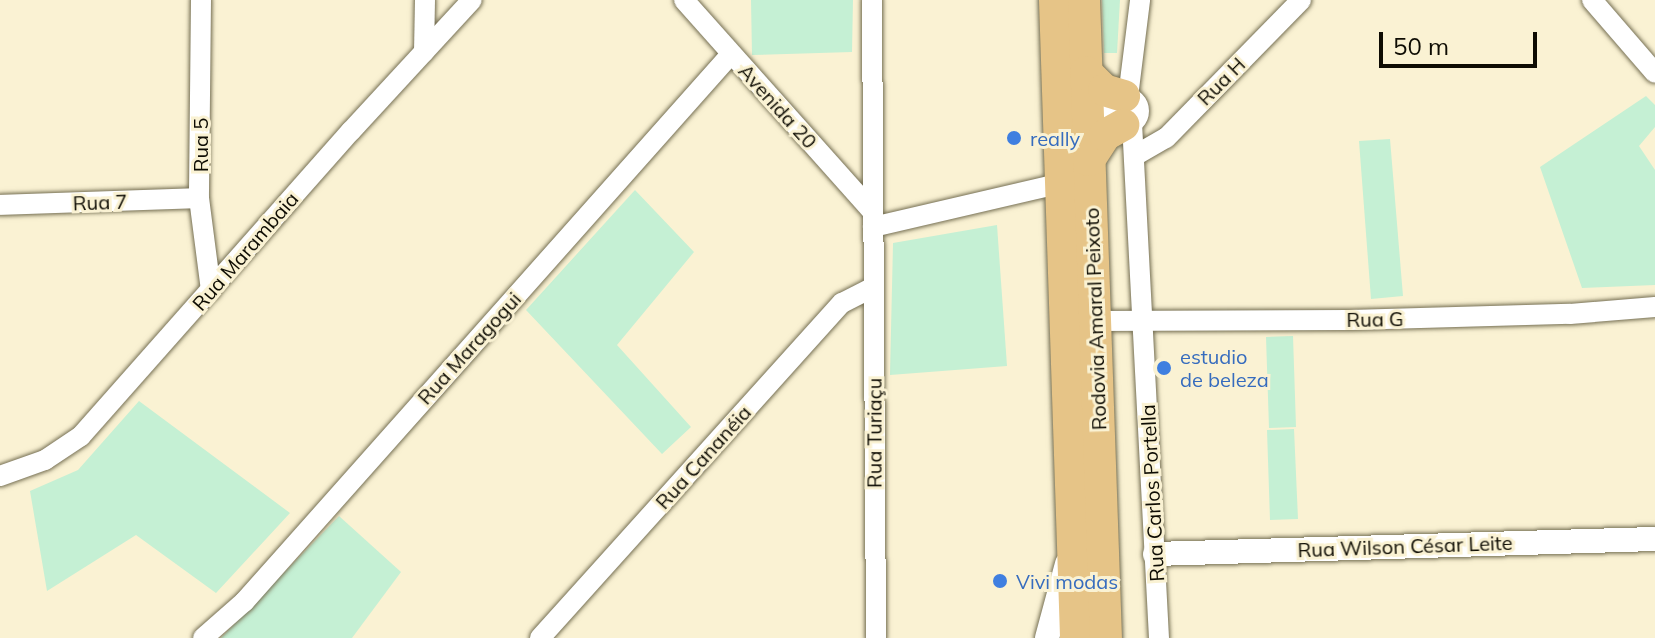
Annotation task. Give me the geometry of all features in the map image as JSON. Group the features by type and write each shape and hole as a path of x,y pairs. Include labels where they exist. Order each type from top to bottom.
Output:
{"highway":[{"name":"Rodovia Amaral Peixoto","path":"1055,0 1076,638"},
{"name":"Rodovia Amaral Peixoto","path":"1084,0 1106,638"},
{"path":"1086,72 1127,110 1089,160"}],"street":[{"name":"Rua 5","path":"201,0 199,198 211,290"},
{"path":"424,52 425,0"},
{"name":"Rua Marambaia","path":"0,476 45,460 81,436 472,0"},
{"name":"Avenida 20","path":"684,0 873,219"},
{"name":"Rua Turiaçu","path":"872,0 876,638"},
{"name":"Rua Carlos Portella","path":"1140,0 1127,110 1136,155 1159,638"},
{"name":"Rua H","path":"1136,155 1166,138 1301,0"},
{"path":"1592,0 1655,73"},
{"name":"Rua Maragogui","path":"203,638 244,602 731,54"},
{"path":"873,219 1062,183"},
{"name":"Rua 7","path":"0,205 199,198"},
{"name":"Rua Cananéia","path":"540,638 842,303 873,287"},
{"name":"Rua G","path":"1095,321 1350,320 1570,314 1655,307"},
{"path":"1047,638 1074,539"},
{"name":"Rua Wilson César Leite","path":"1155,554 1655,539"}],"green space":[{"path":"751,0 853,0 852,52 752,55"},
{"path":"1102,0 1120,0 1117,53 1104,53"},
{"path":"1646,96 1655,105 1655,127 1639,146 1655,170 1655,285 1582,288 1540,167"},
{"path":"1390,139 1403,296 1371,299 1359,141"},
{"path":"635,190 694,252 617,345 691,427 662,454 526,310"},
{"path":"997,225 1007,366 890,375 893,243"},
{"path":"1293,336 1296,427 1269,428 1266,337"},
{"path":"139,401 290,513 216,593 136,535 47,591 30,491 78,470"},
{"path":"1294,429 1298,519 1270,520 1267,430"},
{"path":"339,516 401,572 352,638 221,638"}],"place":[{"name":"really","path":"1014,138"},
{"name":"estudio de beleza","path":"1164,368"},
{"name":"Vivi modas","path":"1000,581"}]}
